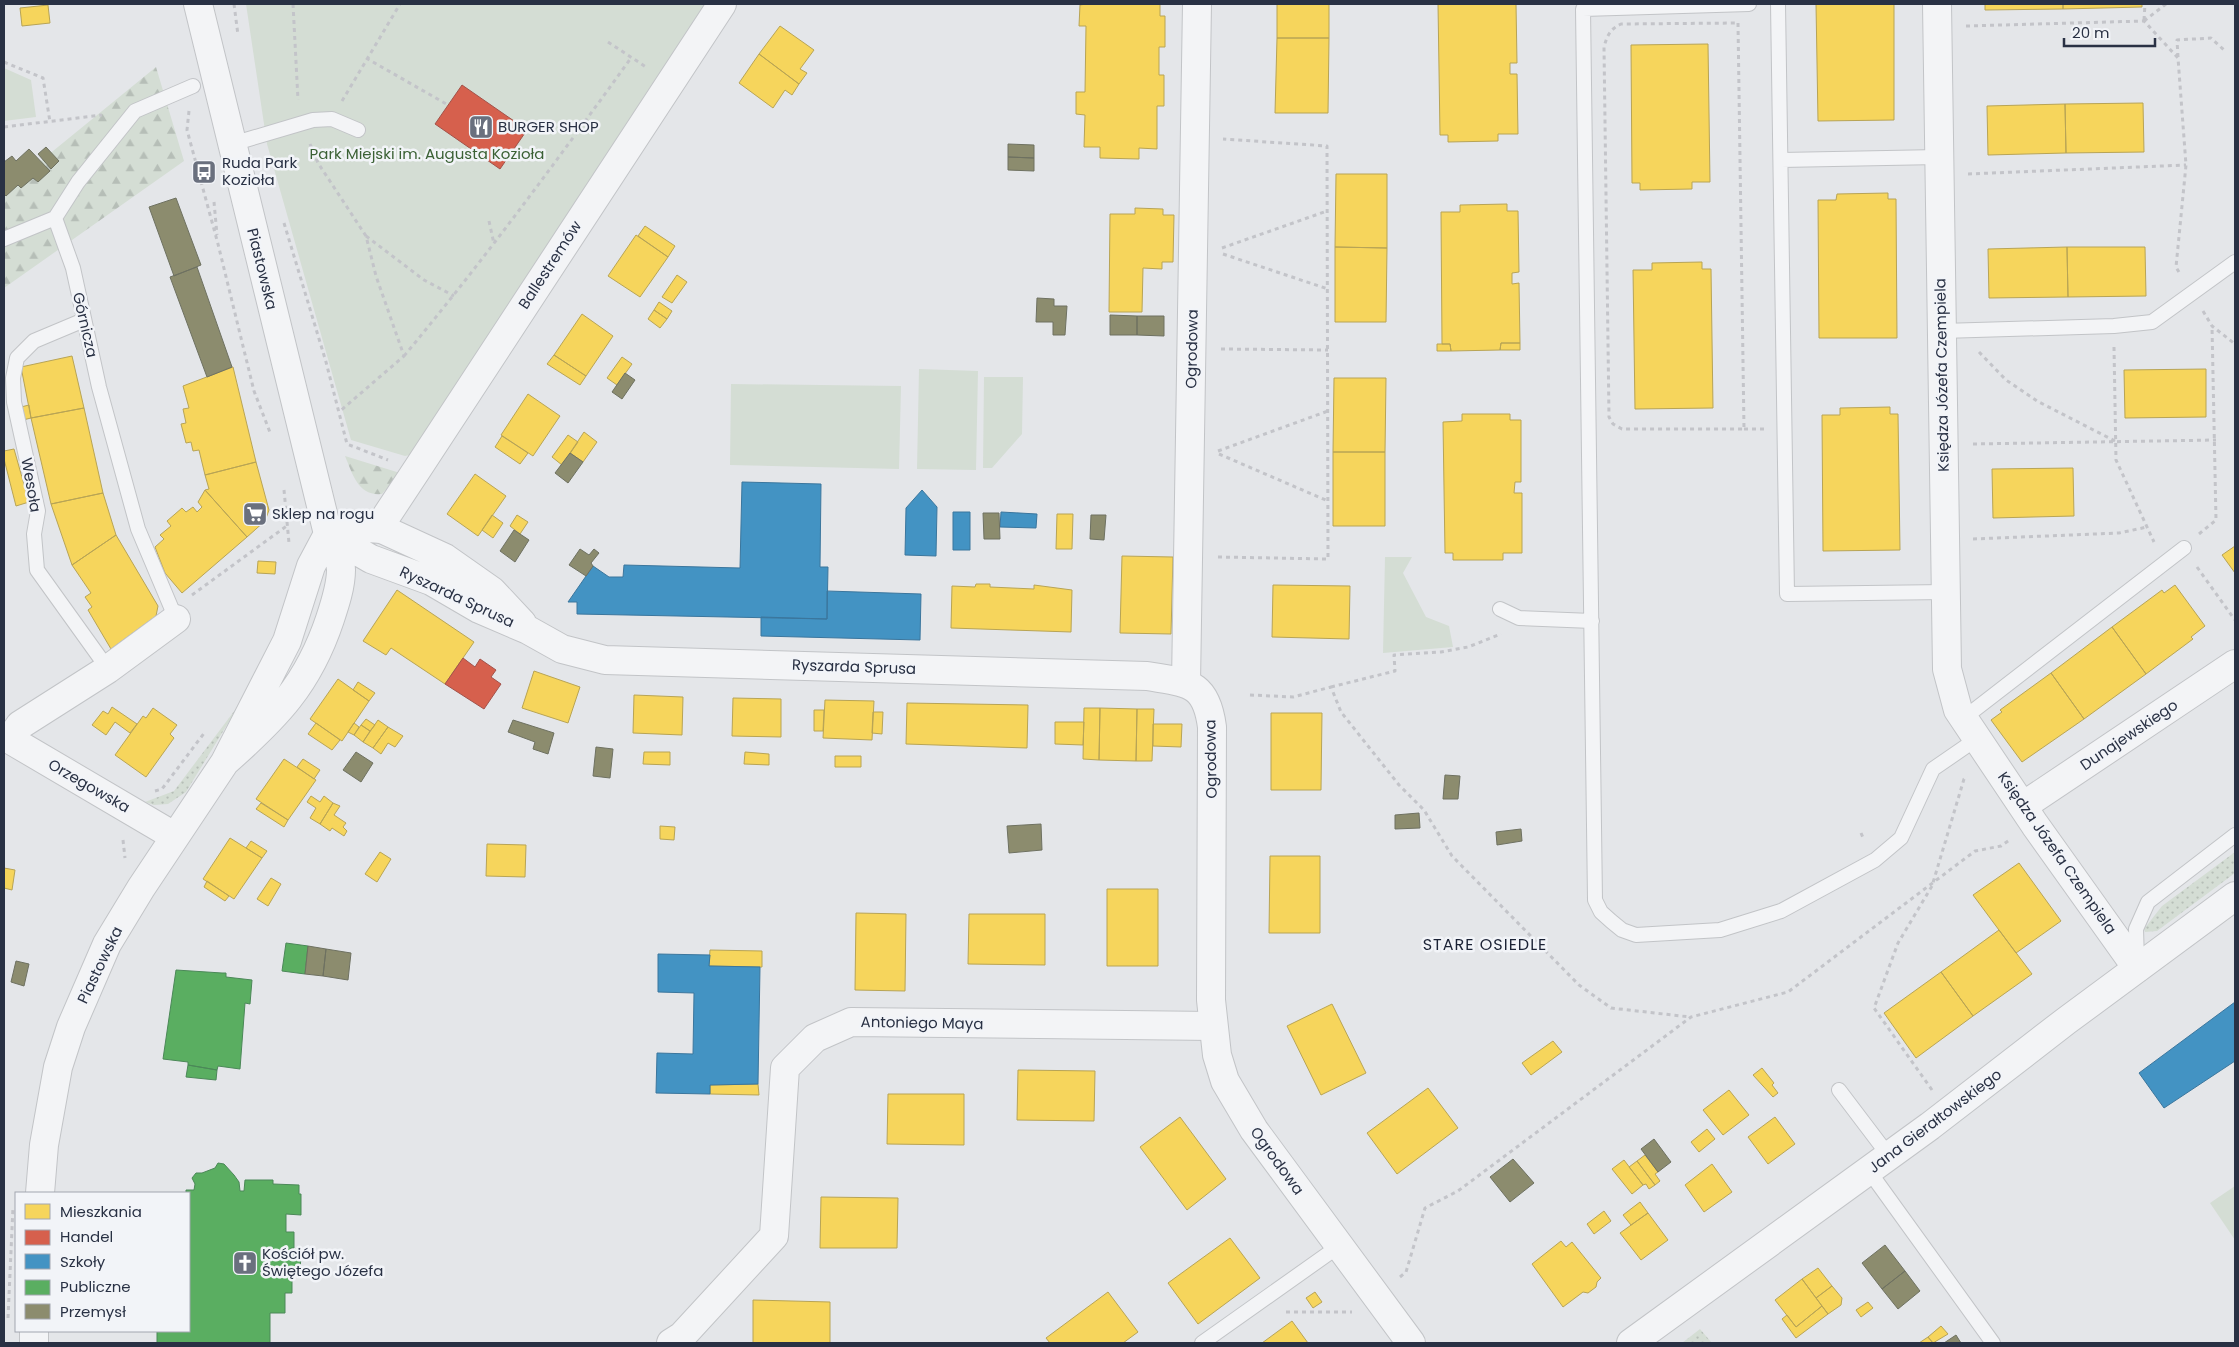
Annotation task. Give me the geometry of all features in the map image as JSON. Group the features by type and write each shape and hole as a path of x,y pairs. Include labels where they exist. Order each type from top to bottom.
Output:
{"street":[{"name":"Piastowska","path":"40,1192 50,1101 71,1028 107,944 174,836 225,762 287,641 311,566 328,534 198,4"},
{"name":"Ballestremów","path":"382,529 388,515 429,451 722,4"},
{"name":"Ogrodowa","path":"1197,4 1186,683 1202,693 1210,710 1212,727 1211,1000 1217,1055 1225,1081 1238,1105 1411,1343"},
{"name":"Księdza Józefa Czempiela","path":"1937,4 1948,166 1950,331 1946,592 1947,669 1958,710 2029,815 2137,968"},
{"name":"Ryszarda Sprusa","path":"328,534 353,527 382,529 445,558 492,591 528,630"},
{"name":"Ryszarda Sprusa","path":"328,534 371,559 431,581 478,609 528,630 562,648 605,660 1147,676 1186,683"},
{"path":"7,738 20,725 108,669 176,619"},
{"name":"Dunajewskiego","path":"2029,815 2235,664"},
{"name":"Orzegowska","path":"7,738 174,836"},
{"name":"Jana Gierałtowskiego","path":"1631,1343 1879,1163 2235,896"},
{"name":"Antoniego Maya","path":"680,1341 774,1236 785,1068 815,1038 851,1022 1213,1026"}],"lane":[{"path":"1749,4 1583,9 1595,900 1601,912 1622,930 1636,935 1720,930 1781,912 1875,860 1901,838 1933,769 1977,737 2184,548"},
{"path":"1778,4 1787,594 1946,592"},
{"path":"4,240 55,218 78,182 135,111 193,86"},
{"path":"232,144 300,123 332,119 358,130"},
{"path":"1781,160 1948,166"},
{"name":"Górnicza","path":"55,218 72,268 99,387 138,528 176,619"},
{"path":"1950,331 2114,326 2152,322 2235,262"},
{"name":"Wesoła","path":"84,320 34,341 17,358 13,378 14,402 38,511 34,534 37,570 108,669"},
{"path":"1500,609 1519,618 1592,621"},
{"path":"2137,968 2136,929 2148,902 2235,835"},
{"path":"1840,1090 1879,1163 1993,1343"},
{"path":"1202,1343 1339,1246"}],"path":[{"path":"234,4 239,41"},
{"path":"294,4 300,123 318,163 366,236 376,276 404,356"},
{"path":"332,119 366,58 400,4"},
{"path":"2145,4 2144,21 2178,58"},
{"path":"1964,26 2144,21 2166,4"},
{"path":"1738,23 1744,429 1622,429 1613,424 1609,416 1604,47 1614,27 1621,24 1738,23"},
{"path":"2224,50 2211,38 2177,40 2186,165 2176,267 2212,326 2235,344"},
{"path":"339,412 404,356 454,296 558,160 631,58 608,42"},
{"path":"366,58 448,105"},
{"path":"4,62 43,78 50,122"},
{"path":"193,86 187,130 218,244 254,392 274,443"},
{"path":"4,127 135,111"},
{"path":"1213,557 1328,560 1327,146 1217,138"},
{"path":"1948,166 2186,165"},
{"path":"1327,211 1215,251 1328,289"},
{"path":"284,221 347,444"},
{"path":"489,221 494,244"},
{"path":"366,236 424,280 454,296"},
{"path":"2114,326 2116,460 2152,539"},
{"path":"2212,326 2216,440 2216,520 2184,548 2235,620"},
{"path":"1950,331 2006,380 2037,401 2115,442"},
{"path":"1214,349 1328,350"},
{"path":"1328,411 1214,452 1328,501"},
{"path":"1969,444 2216,440"},
{"path":"284,486 289,525 288,551"},
{"path":"176,619 184,600 289,525"},
{"path":"1970,539 2119,533 2147,527"},
{"path":"1250,695 1293,697 1395,671 1394,655 1441,652 1468,647 1506,632"},
{"path":"1331,687 1341,712 1399,785 1424,810 1452,856 1579,986 1612,1008 1691,1017 1788,992 1932,886 1976,851 2001,846 2029,815"},
{"path":"1934,1092 1874,1008 1898,943 1932,886 1977,737"},
{"path":"1247,1311 1352,1312 1406,1272 1425,1208 1458,1191 1691,1017"}],"green space":[{"name":"Park Miejski im. Augusta Kozioła","path":"246,4 708,4 656,78 410,455 405,456 351,440 267,144"},
{"path":"156,67 184,161 4,288 4,191"},
{"path":"4,68 31,80 36,117 4,121"},
{"path":"919,369 978,371 976,470 917,469"},
{"path":"984,377 1023,377 1022,434 992,468 983,468"},
{"path":"731,384 901,386 899,469 730,465"},
{"path":"345,456 400,473 382,494 367,492 354,477"},
{"path":"1385,557 1412,557 1403,573 1426,617 1449,626 1453,647 1383,653"},
{"path":"241,702 186,792 168,804 154,805 145,802 174,791"},
{"path":"2235,852 2235,873 2157,931 2145,932 2144,929 2162,906"},
{"path":"2235,1186 2235,1240 2210,1203"},
{"path":"1700,1329 1712,1343 1682,1343"}],"building: Mieszkania":[{"path":"1160,4 1160,16 1165,16 1165,47 1159,47 1159,75 1164,75 1164,106 1157,106 1157,149 1139,148 1139,159 1100,158 1100,147 1084,147 1085,115 1076,114 1076,92 1085,92 1086,26 1079,26 1080,5"},
{"path":"1277,4 1329,4 1329,38 1277,38"},
{"path":"1438,4 1516,4 1517,63 1510,63 1510,74 1517,74 1518,134 1498,134 1498,141 1448,142 1448,135 1440,135"},
{"path":"1816,4 1894,4 1894,120 1818,121"},
{"path":"1985,4 2063,4 2063,9 1985,10"},
{"path":"2063,4 2142,4 2142,7 2063,9"},
{"path":"48,5 50,23 22,26 20,8"},
{"path":"780,26 814,50 800,69 807,73 799,84 759,54"},
{"path":"1277,38 1329,38 1328,113 1275,113"},
{"path":"1708,44 1710,182 1692,182 1692,189 1640,190 1640,183 1632,183 1631,45"},
{"path":"759,54 799,84 792,95 785,90 773,108 739,83"},
{"path":"2143,103 2144,152 2066,153 2065,104"},
{"path":"2065,104 2066,153 1988,155 1987,106"},
{"path":"1336,174 1387,174 1387,248 1335,247"},
{"path":"1888,193 1888,199 1896,199 1897,338 1819,338 1818,200 1836,200 1837,194"},
{"path":"1507,204 1507,211 1518,211 1519,272 1512,273 1512,284 1519,283 1520,343 1501,343 1500,350 1451,351 1450,344 1442,344 1441,212 1460,212 1460,205"},
{"path":"1135,208 1163,209 1163,215 1174,215 1173,262 1162,262 1162,269 1143,268 1142,312 1109,312 1110,214 1135,214"},
{"path":"645,226 675,246 668,257 638,236"},
{"path":"636,235 668,257 640,297 608,276"},
{"path":"1335,247 1387,248 1386,322 1335,322"},
{"path":"2067,247 2068,297 1989,298 1988,249"},
{"path":"2067,247 2145,247 2146,296 2068,297"},
{"path":"1702,262 1702,269 1711,269 1713,408 1635,409 1633,270 1652,270 1652,263"},
{"path":"677,275 687,282 672,303 662,297"},
{"path":"659,302 672,311 667,319 654,310"},
{"path":"654,310 667,319 660,328 648,319"},
{"path":"582,314 613,336 586,376 554,355"},
{"path":"1501,343 1520,343 1520,350 1500,350"},
{"path":"1437,344 1450,344 1451,351 1437,351"},
{"path":"554,355 586,376 580,385 547,364"},
{"path":"72,356 84,408 31,418 21,367"},
{"path":"622,357 632,364 617,385 607,378"},
{"path":"233,367 256,462 205,475 199,450 193,451 191,442 186,443 181,424 186,423 183,409 189,408 183,386"},
{"path":"2206,369 2206,417 2125,418 2124,370"},
{"path":"1334,378 1386,378 1385,452 1333,452"},
{"path":"528,394 560,416 533,456 501,435"},
{"path":"29,405 31,418 23,420 21,407"},
{"path":"1890,407 1890,414 1898,414 1900,550 1823,551 1822,415 1840,415 1840,408"},
{"path":"84,408 103,493 51,504 31,418"},
{"path":"1462,414 1510,414 1510,420 1521,420 1521,482 1515,482 1514,493 1522,493 1522,553 1503,553 1503,560 1453,560 1453,553 1445,553 1443,422 1462,421"},
{"path":"584,432 597,442 583,462 570,453"},
{"path":"568,435 578,442 562,465 552,457"},
{"path":"502,436 528,453 520,464 495,447"},
{"path":"14,449 29,502 16,506 4,459 4,451"},
{"path":"1333,452 1385,452 1385,526 1333,526"},
{"path":"256,462 269,510 265,521 247,537 205,490 209,489 205,475"},
{"path":"2073,468 2074,516 1993,518 1992,469"},
{"path":"475,474 506,496 478,536 447,514"},
{"path":"205,490 247,537 182,593 165,573 155,547 164,539 160,535 171,526 167,521 182,508 186,512 193,507 197,512 202,507 198,502"},
{"path":"103,493 116,535 72,565 51,504"},
{"path":"1057,514 1073,514 1072,549 1056,549"},
{"path":"492,515 503,523 493,538 482,530"},
{"path":"517,515 528,522 520,534 510,526"},
{"path":"116,535 158,606 156,616 111,649 88,610 92,607 85,597 91,593 72,565"},
{"path":"2235,546 2235,573 2222,555"},
{"path":"1122,556 1173,557 1171,634 1120,633"},
{"path":"258,561 276,562 275,574 257,573"},
{"path":"976,584 990,584 990,587 1034,589 1034,585 1072,590 1071,632 951,628 952,586 975,587"},
{"path":"1273,585 1350,586 1349,639 1272,637"},
{"path":"2175,585 2205,626 2191,637 2193,639 2146,674 2112,627 2162,590 2164,593"},
{"path":"397,590 474,642 445,684 391,648 386,655 363,641"},
{"path":"2112,627 2146,674 2084,719 2051,673"},
{"path":"534,671 580,687 568,723 522,708"},
{"path":"2051,673 2084,719 2022,762 1991,720 2002,712 2000,710"},
{"path":"338,679 369,701 342,741 310,719"},
{"path":"358,682 375,693 369,701 353,690"},
{"path":"634,695 683,697 682,735 633,733"},
{"path":"733,698 781,699 781,737 732,736"},
{"path":"825,700 874,701 872,740 823,738"},
{"path":"907,703 1028,705 1027,748 906,744"},
{"path":"112,707 137,724 130,733 115,722 106,735 92,725 103,711 108,714"},
{"path":"153,708 177,725 170,734 174,738 146,777 115,755 143,716 146,718"},
{"path":"1084,708 1100,708 1099,760 1083,759"},
{"path":"1100,708 1137,709 1136,761 1099,760"},
{"path":"1137,709 1154,709 1152,761 1136,761"},
{"path":"814,710 824,710 823,731 814,731"},
{"path":"873,712 883,712 882,734 872,733"},
{"path":"1271,713 1322,713 1321,790 1271,790"},
{"path":"366,719 375,725 370,731 361,725"},
{"path":"378,720 388,727 373,748 363,742"},
{"path":"1055,722 1084,722 1083,745 1055,744"},
{"path":"316,723 340,740 332,750 308,734"},
{"path":"354,723 359,727 354,735 348,732"},
{"path":"1153,724 1182,724 1181,747 1153,746"},
{"path":"361,725 370,731 363,742 354,735"},
{"path":"388,727 403,736 395,747 388,743 381,754 373,748"},
{"path":"644,752 670,752 670,765 643,764"},
{"path":"745,752 769,754 769,765 744,764"},
{"path":"835,756 861,756 861,767 835,767"},
{"path":"284,759 316,780 288,820 256,799"},
{"path":"303,759 320,770 314,779 297,767"},
{"path":"311,796 320,802 324,796 333,803 320,824 310,818 316,808 307,802"},
{"path":"261,803 288,820 284,827 256,809"},
{"path":"333,803 340,806 334,815 346,823 343,827 347,831 344,836 332,828 330,831 320,824"},
{"path":"660,826 675,827 674,840 660,839"},
{"path":"230,838 262,858 234,899 203,879"},
{"path":"251,841 267,851 262,858 246,848"},
{"path":"487,844 526,845 525,877 486,876"},
{"path":"380,852 391,859 377,882 365,874"},
{"path":"1270,856 1320,856 1320,933 1269,933"},
{"path":"2019,863 2061,921 2016,953 1973,895"},
{"path":"4,868 15,870 12,890 4,888"},
{"path":"271,878 281,884 268,906 257,899"},
{"path":"207,881 229,896 225,901 204,887"},
{"path":"1107,889 1158,889 1158,966 1107,966"},
{"path":"856,913 906,914 905,991 855,990"},
{"path":"969,914 1045,914 1045,965 968,964"},
{"path":"1999,930 2032,974 1973,1016 1941,972"},
{"path":"710,950 762,951 762,967 709,966"},
{"path":"1941,972 1973,1016 1916,1058 1884,1013"},
{"path":"1332,1004 1366,1073 1321,1095 1287,1026"},
{"path":"1553,1041 1562,1052 1531,1075 1522,1063"},
{"path":"1762,1068 1774,1083 1772,1085 1778,1093 1773,1097 1753,1075"},
{"path":"1018,1070 1095,1071 1094,1121 1017,1120"},
{"path":"758,1084 759,1095 710,1094 710,1085"},
{"path":"1428,1088 1458,1128 1397,1174 1367,1133"},
{"path":"1729,1090 1749,1115 1723,1135 1703,1110"},
{"path":"888,1094 964,1094 964,1145 887,1144"},
{"path":"1180,1117 1226,1179 1187,1210 1140,1147"},
{"path":"1775,1117 1795,1144 1768,1164 1748,1137"},
{"path":"1707,1129 1715,1139 1699,1152 1691,1142"},
{"path":"1645,1155 1658,1172 1655,1174 1660,1181 1655,1185 1637,1161"},
{"path":"1624,1160 1643,1185 1632,1194 1612,1169"},
{"path":"1637,1161 1655,1185 1649,1189 1646,1184 1643,1185 1629,1167"},
{"path":"1712,1164 1732,1192 1704,1212 1685,1185"},
{"path":"821,1197 898,1198 897,1248 820,1248"},
{"path":"1640,1202 1648,1213 1631,1225 1623,1215"},
{"path":"1604,1211 1611,1221 1594,1234 1587,1224"},
{"path":"1648,1213 1668,1240 1641,1260 1620,1233"},
{"path":"1230,1238 1260,1278 1198,1324 1168,1283"},
{"path":"1561,1241 1566,1247 1572,1242 1601,1278 1597,1282 1596,1287 1588,1293 1583,1292 1563,1307 1532,1264"},
{"path":"1818,1268 1832,1286 1816,1298 1802,1279"},
{"path":"1802,1279 1822,1306 1796,1327 1775,1300"},
{"path":"1832,1286 1842,1298 1841,1305 1828,1314 1816,1298"},
{"path":"1108,1292 1138,1332 1123,1343 1050,1343 1046,1338"},
{"path":"1315,1292 1322,1302 1313,1308 1306,1298"},
{"path":"753,1300 830,1302 830,1343 753,1343"},
{"path":"1868,1302 1873,1308 1861,1317 1856,1310"},
{"path":"1822,1306 1828,1314 1796,1338 1782,1319 1787,1315 1796,1327"},
{"path":"1292,1321 1308,1343 1262,1343"},
{"path":"1941,1326 1948,1334 1933,1343 1928,1337"},
{"path":"1928,1337 1933,1343 1919,1343"}],"building: Handel":[{"name":"BURGER SHOP","path":"462,85 527,130 500,169 435,124"},
{"path":"463,658 475,667 480,659 496,670 491,677 501,684 484,709 445,684"}],"building: Szkoły":[{"path":"742,482 821,484 820,567 828,567 827,619 577,614 577,602 568,602 593,566 609,577 623,577 624,565 740,568"},
{"path":"922,490 937,507 936,556 905,555 906,508"},
{"path":"953,512 970,512 970,550 953,550"},
{"path":"1001,512 1037,514 1036,528 1000,527"},
{"path":"827,591 921,594 920,640 761,636 761,617 827,619"},
{"path":"658,954 710,955 709,966 760,967 758,1084 710,1085 710,1094 656,1093 657,1053 693,1054 694,993 658,992"},
{"path":"2235,1002 2235,1061 2164,1108 2139,1073"}],"building: Publiczne":[{"path":"286,943 308,946 305,974 282,971"},
{"path":"176,970 226,973 226,977 252,980 250,1004 245,1003 240,1069 218,1066 217,1070 188,1065 188,1062 163,1059"},
{"path":"188,1065 217,1070 216,1080 186,1077"},
{"name":"Kościół pw. Świętego Józefa","path":"218,1163 224,1164 239,1182 240,1191 244,1191 245,1180 273,1180 273,1184 299,1185 301,1215 286,1214 286,1232 294,1232 294,1248 291,1248 291,1253 301,1253 300,1273 289,1273 289,1277 292,1277 292,1293 285,1293 285,1313 270,1313 270,1343 157,1343 157,1332 190,1332 190,1192 186,1192 186,1190 194,1190 195,1184 192,1178 196,1173 202,1173 215,1168"}],"building: Przemysł":[{"path":"1008,144 1034,145 1034,158 1008,157"},
{"path":"46,147 59,161 51,169 38,154"},
{"path":"29,149 50,171 38,182 33,178 21,188 18,185 6,196 4,194 4,162 12,156 16,161"},
{"path":"1008,157 1034,158 1034,171 1008,170"},
{"path":"176,198 201,265 174,276 149,207"},
{"path":"197,267 232,367 207,377 170,277"},
{"path":"1037,298 1054,299 1054,306 1067,306 1065,335 1053,335 1053,322 1036,322"},
{"path":"1110,315 1137,316 1137,335 1110,335"},
{"path":"1137,316 1164,316 1164,336 1137,335"},
{"path":"625,373 635,380 622,399 612,392"},
{"path":"570,453 583,462 568,483 555,473"},
{"path":"983,513 999,513 1000,539 984,539"},
{"path":"1091,515 1106,515 1104,540 1090,539"},
{"path":"514,530 529,540 515,562 500,551"},
{"path":"580,549 589,555 594,549 599,553 591,563 593,566 586,576 569,565"},
{"path":"513,720 554,733 548,754 533,749 535,742 508,732"},
{"path":"596,747 613,749 610,778 593,776"},
{"path":"356,752 373,763 361,782 343,770"},
{"path":"1445,775 1460,776 1458,799 1443,799"},
{"path":"1419,813 1420,828 1395,829 1395,815"},
{"path":"1041,824 1042,850 1009,853 1007,826"},
{"path":"1521,829 1522,841 1497,845 1496,832"},
{"path":"308,946 326,949 323,976 305,974"},
{"path":"326,949 351,953 348,980 323,976"},
{"path":"16,961 29,964 24,986 11,982"},
{"path":"1654,1139 1671,1162 1658,1172 1641,1149"},
{"path":"1513,1159 1534,1183 1510,1202 1490,1177"},
{"path":"1885,1245 1905,1271 1882,1289 1862,1263"},
{"path":"1905,1271 1920,1291 1898,1309 1882,1289"},
{"path":"1956,1335 1961,1343 1944,1343"}],"place":[{"name":"BURGER SHOP","path":"481,127"},
{"name":"Ruda Park Kozioła","path":"204,172"},
{"name":"Sklep na rogu","path":"255,514"},
{"name":"Kościół pw. Świętego Józefa","path":"245,1263"}],"district":[{"name":"STARE OSIEDLE","path":"1485,944"}]}
